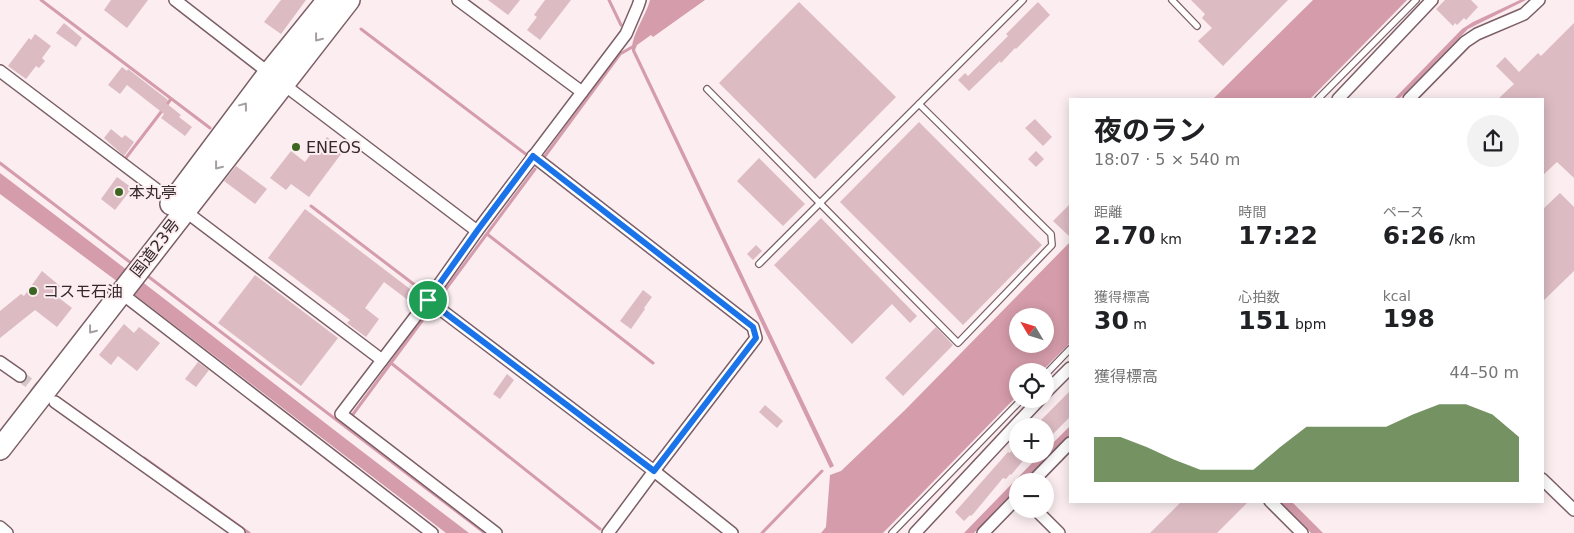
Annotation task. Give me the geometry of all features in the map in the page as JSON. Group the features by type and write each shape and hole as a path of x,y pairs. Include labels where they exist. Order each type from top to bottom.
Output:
{"highway":[{"name":"国道23号","path":"0,449 118,288 136,260 276,79 328,0"},
{"name":"国道23号","path":"276,79 348,0"},
{"name":"国道23号","path":"0,426 118,288"}],"street":[{"path":"175,0 477,231"},
{"path":"458,0 582,92"},
{"path":"496,533 341,414 626,34 640,0"},
{"path":"1339,98 1432,0"},
{"path":"1410,98 1465,42 1477,34 1524,14 1539,0"},
{"path":"0,71 382,360"},
{"path":"533,156 753,327 756,338 608,533"},
{"path":"118,288 432,533"},
{"path":"428,300 654,471 732,533"},
{"path":"0,362 20,376"},
{"path":"1054,384 1069,369"},
{"path":"55,402 239,533"},
{"path":"915,533 1032,408"},
{"path":"1041,473 1069,444"},
{"path":"1544,481 1574,510"},
{"path":"1272,503 1302,533"},
{"path":"983,533 1009,506"},
{"path":"1044,518 1059,533"},
{"path":"0,528 7,533"}],"lane":[{"path":"760,264 1022,0"},
{"path":"1172,0 1197,26"},
{"path":"1319,98 1416,0"},
{"path":"707,89 958,343 1052,245 1050,234 919,104"},
{"path":"1054,366 1069,350"},
{"path":"892,533 1013,408"}],"shaded area":[{"path":"650,0 705,0 653,37 651,35 637,45 635,50 834,466 830,468 632,51 636,32"},
{"path":"1313,0 1407,0 1311,98 1214,98"},
{"path":"1520,0 1526,0 1468,29 1400,98 1395,98 1462,29"},
{"path":"0,173 469,533 446,533 0,194"},
{"path":"1069,243 1069,344 1050,363 1009,363 1009,404 883,533 821,533 826,527 830,475 841,471 905,410"},
{"path":"1069,427 1069,436 1054,451 1054,442"},
{"path":"1032,463 1043,463 1033,473 1022,473"},
{"path":"1009,487 1009,497 974,533 964,533"},
{"path":"1281,503 1293,503 1323,533 1311,533"}],"building":[{"path":"111,0 148,0 127,28 104,10"},
{"path":"281,0 306,0 281,34 264,22"},
{"path":"488,0 520,0 508,15"},
{"path":"545,0 571,0 540,40 527,30 537,17 534,15"},
{"path":"1191,0 1288,0 1223,66 1198,41 1212,28 1202,18 1205,14"},
{"path":"1445,0 1471,0 1478,7 1466,20 1464,18 1457,25 1455,23 1453,26 1436,9"},
{"path":"799,2 896,97 815,179 719,83"},
{"path":"1038,2 1050,15 1016,49 1001,63 1000,61 969,91 958,80 965,73 968,76 1008,36 1006,34"},
{"path":"64,23 82,38 76,47 56,33"},
{"path":"1574,23 1574,178 1557,162 1544,174 1544,98 1499,98 1514,84 1496,66 1505,57 1519,72 1538,53 1541,56"},
{"path":"35,34 51,46 42,58 45,61 39,68 36,66 26,79 8,66 29,38 31,40"},
{"path":"122,67 127,71 128,69 168,100 166,103 192,127 185,136 161,118 164,114 127,85 120,94 108,85"},
{"path":"1035,119 1052,137 1043,146 1025,128"},
{"path":"919,122 1042,245 963,325 840,202"},
{"path":"111,129 122,138 125,135 134,142 124,156 104,138"},
{"path":"327,137 344,150 309,197 291,184 286,190 270,178 291,151 305,162 313,151 315,153"},
{"path":"1036,151 1044,159 1036,167 1028,159"},
{"path":"759,158 805,204 783,226 737,181"},
{"path":"236,166 267,189 255,204 224,181"},
{"path":"117,177 132,188 115,210 101,199"},
{"path":"1560,193 1574,207 1574,271 1544,300 1544,208"},
{"path":"1069,205 1069,236 1053,221"},
{"path":"305,209 414,292 408,300 384,282 365,308 379,319 366,337 347,323 350,320 268,258"},
{"path":"821,218 917,316 910,323 892,304 852,344 774,265"},
{"path":"756,245 762,251 753,260 747,254"},
{"path":"42,271 60,286 54,294 72,308 57,327 35,310 0,338 0,311 21,294 24,296"},
{"path":"255,275 338,338 301,386 218,323"},
{"path":"643,290 652,297 631,329 620,321"},
{"path":"124,324 134,333 139,327 160,343 137,371 118,356 111,365 99,355"},
{"path":"936,327 953,345 903,396 885,378"},
{"path":"198,362 209,370 196,387 185,379"},
{"path":"507,374 514,380 500,399 493,394"},
{"path":"1069,392 1069,418 1054,433 1054,418 1043,418"},
{"path":"765,405 783,421 777,428 759,412"},
{"path":"1008,452 1009,463 1021,463 1013,473 1009,473 1006,479 1003,478 974,513 964,521 955,512"},
{"path":"1180,503 1247,503 1217,533 1150,533"}],"waterway":[{"path":"41,0 210,128"},
{"path":"609,0 621,25"},
{"path":"361,29 527,155"},
{"path":"545,156 620,54 634,46"},
{"path":"125,159 171,99"},
{"path":"0,163 135,266"},
{"path":"440,297 535,169"},
{"path":"311,206 424,292"},
{"path":"487,234 653,363"},
{"path":"145,274 485,533"},
{"path":"351,417 430,310"},
{"path":"391,363 600,529"},
{"path":"144,458 249,533"},
{"path":"762,533 822,471"}],"tunnel":[{"path":"20,376 47,397"}],"place":[{"name":"ENEOS","path":"296,147"},
{"name":"本丸亭","path":"119,192"},
{"name":"コスモ石油","path":"33,291"}],"route":[{"path":"533,156 753,327 756,338 654,471 428,300 533,156"}]}
